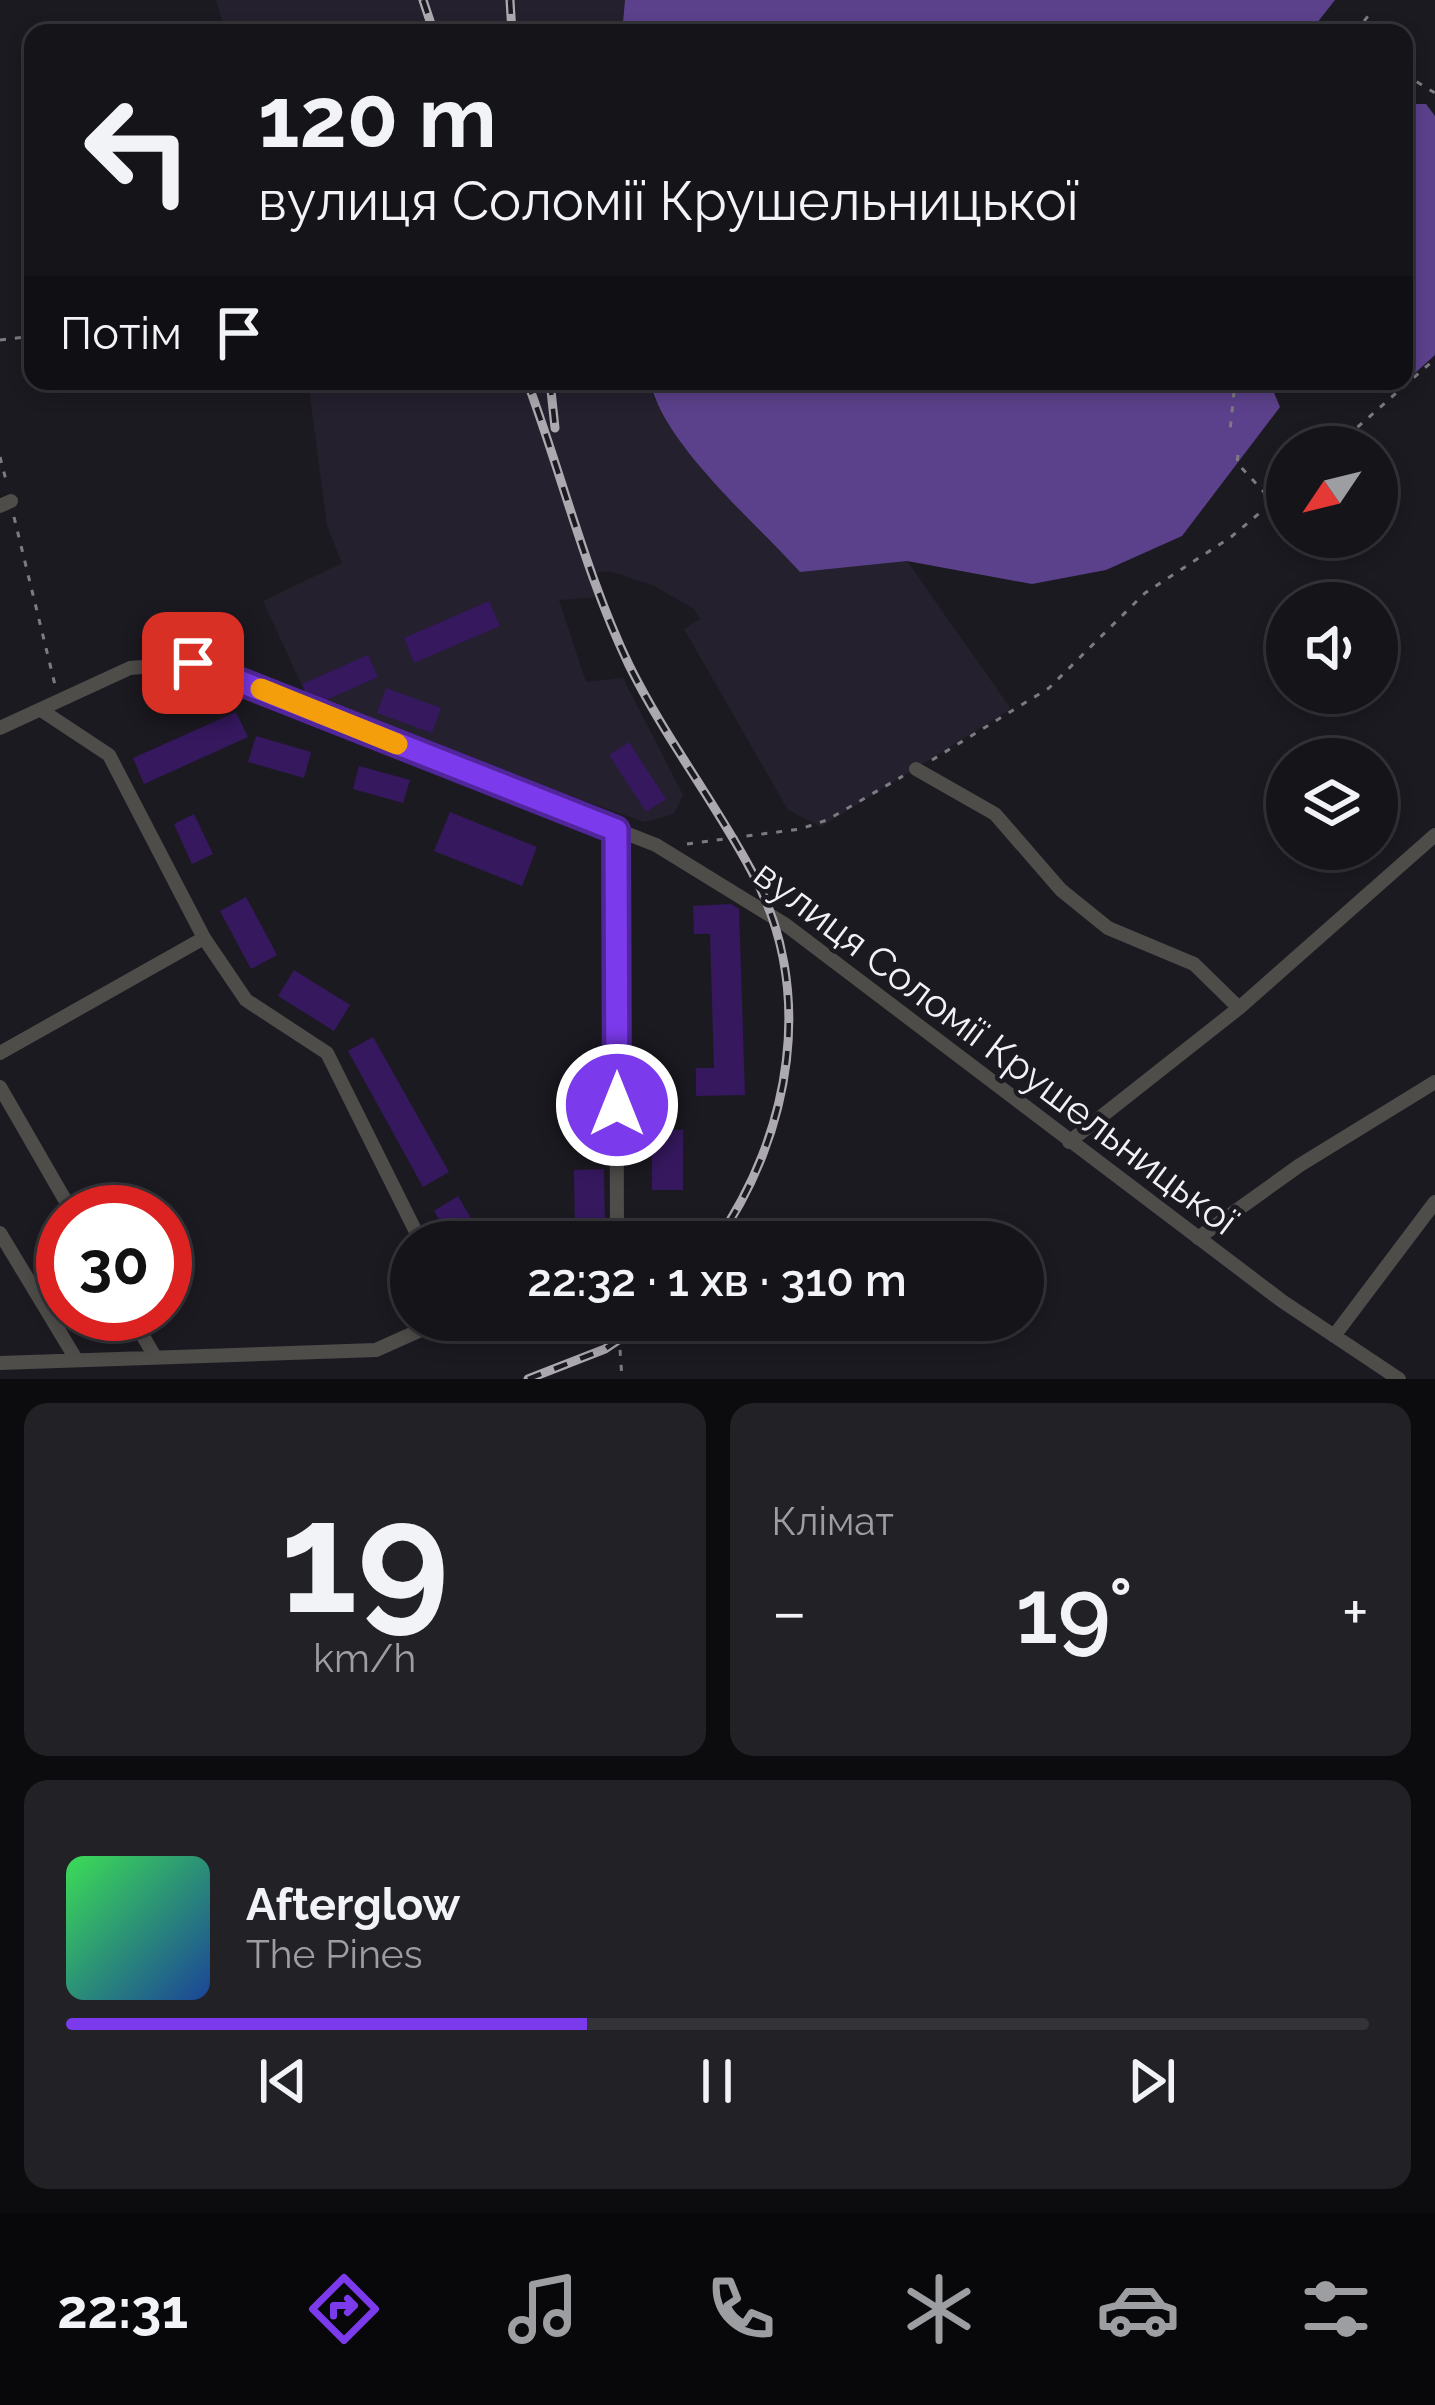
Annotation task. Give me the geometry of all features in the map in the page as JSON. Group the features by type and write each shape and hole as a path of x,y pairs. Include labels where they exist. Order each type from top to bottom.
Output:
{"street":[{"name":"вулиця Соломії Крушельницької","path":"0,728 130,668 193,663 656,845 786,925 1198,1238 1399,1379"},
{"path":"41,710 109,754 204,938 246,1000 327,1053 411,1221"},
{"path":"916,770 995,814 1061,890 1108,928 1194,964 1239,1008"},
{"path":"616,830 617,1221"},
{"path":"1070,1142 1239,1008 1435,835"},
{"path":"0,1053 204,938"},
{"path":"1198,1238 1300,1165 1435,1082"},
{"path":"0,1087 56,1185"},
{"path":"1334,1336 1435,1202"},
{"path":"0,1233 76,1359"},
{"path":"146,1341 154,1355"},
{"path":"0,1363 376,1350 396,1341"}],"path":[{"path":"1359,426 1400,390"},
{"path":"1230,431 1234,392"},
{"path":"1238,455 1237,464 1266,499"},
{"path":"0,457 5,504 59,702"},
{"path":"656,845 800,829 827,820 1049,688 1145,593 1266,507"},
{"path":"619,1341 622,1379"}],"shaded area":[{"path":"216,0 625,0 623,24 223,24"},
{"path":"625,0 1335,0 1316,24 623,24"},
{"path":"1413,104 1426,104 1435,116 1435,355 1413,375"},
{"path":"309,390 652,390 683,442 800,571 907,561 1011,709 821,827 788,810 684,629 700,619 694,609 654,586 610,571 592,573 602,597 559,600 586,682 623,678 683,795 674,814 644,822 310,703 263,601 342,563 327,526"},
{"path":"653,390 1273,390 1280,407 1182,536 1106,570 1032,584 907,561 800,572 692,456"}],"building":[{"path":"489,601 500,626 414,663 404,638"},
{"path":"368,655 378,677 322,702 307,696 302,684"},
{"path":"386,688 441,708 432,733 377,713"},
{"path":"236,712 248,737 144,784 133,758"},
{"path":"256,736 311,752 304,778 248,762"},
{"path":"629,742 666,799 646,812 609,755"},
{"path":"359,766 410,780 403,803 353,789"},
{"path":"450,812 537,847 522,886 434,851"},
{"path":"194,814 213,854 192,864 174,824"},
{"path":"246,897 277,955 251,969 220,911"},
{"path":"731,904 739,909 745,1095 696,1096 696,1068 714,1068 710,934 694,934 693,906"},
{"path":"294,970 350,1005 334,1031 278,996"},
{"path":"373,1037 449,1172 423,1187 348,1051"},
{"path":"576,1090 605,1090 606,1141 576,1141"},
{"path":"652,1129 683,1130 683,1190 652,1190"},
{"path":"604,1169 605,1221 575,1221 574,1170"},
{"path":"458,1196 473,1221 440,1221 434,1211"}],"railway":[{"path":"423,0 431,24"},
{"path":"510,0 511,24"},
{"path":"530,390 587,560 629,665 751,870 772,916 784,963 789,1012 777,1109 762,1155 729,1221"},
{"path":"551,390 555,428"},
{"path":"528,1379 617,1341"}],"slow traffic":[{"path":"261,689 397,744"}],"route":[{"path":"193,663 232,674 271,694 616,830 617,1105"}]}
